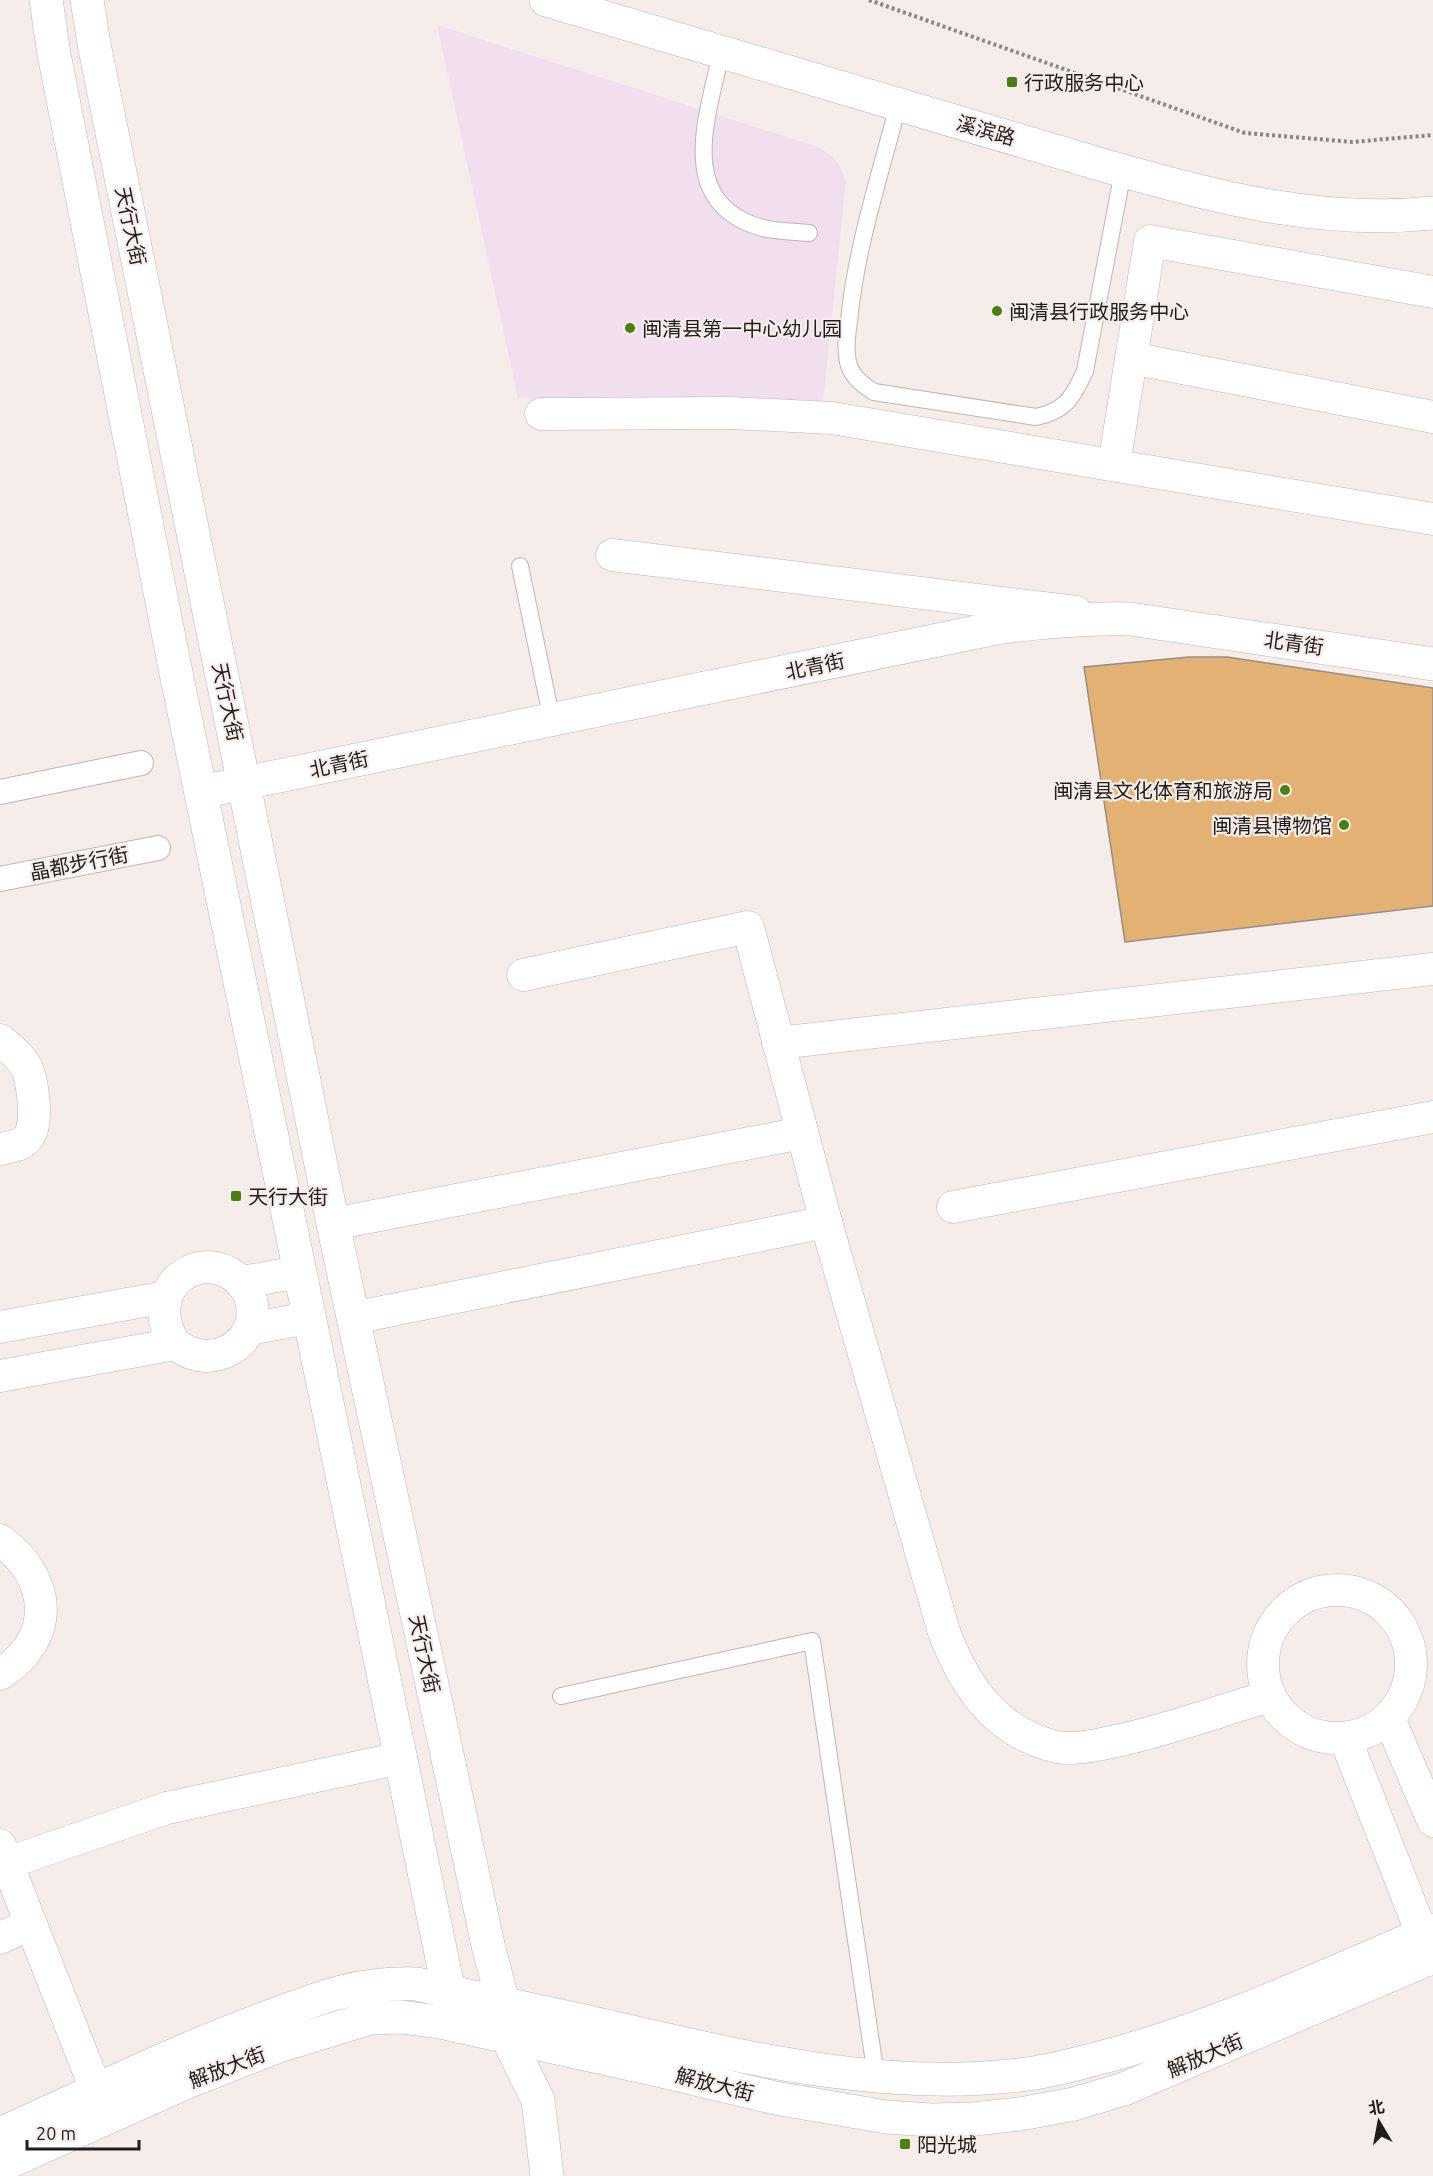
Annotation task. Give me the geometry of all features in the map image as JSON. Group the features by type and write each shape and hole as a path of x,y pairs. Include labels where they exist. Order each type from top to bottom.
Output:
{"main road":[{"path":"46,0 56,66 176,673 456,2026"},
{"name":"天行大街","path":"87,0 94,44 333,1224 503,2002 507,2037 538,2100 547,2176"},
{"name":"溪滨路","path":"546,0 1123,171 1265,206 1362,217 1433,213"},
{"name":"北青街","path":"201,792 996,628 1043,621 1088,618 1130,619 1433,664"},
{"name":"解放大街","path":"0,2134 190,2047 240,2027 321,1997 348,1989 387,1983 417,1984 704,2048 811,2068 876,2076 970,2079 1021,2075 1060,2068 1176,2036 1429,1940"},
{"name":"解放大街","path":"0,2166 185,2083 279,2046 370,2018 400,2017 456,2026 775,2098 830,2108 908,2118 974,2120 1020,2114 1064,2106 1124,2089 1429,1940"}],"street":[{"path":"1114,465 1150,241 1433,292"},
{"path":"1131,358 1433,417"},
{"path":"542,414 730,412 832,418 1433,519"},
{"path":"612,555 1130,619"},
{"path":"0,792 141,763"},
{"name":"晶都步行街","path":"0,879 158,848"},
{"path":"523,975 748,927 826,1222 944,1632 953,1657 966,1682 983,1705 1020,1734 1046,1744 1066,1748 1090,1746 1138,1736 1270,1696"},
{"path":"778,1043 1433,969"},
{"path":"0,1040 14,1051 28,1070 33,1103 33,1122 29,1136 16,1146 0,1149"},
{"path":"952,1207 1433,1117"},
{"path":"333,1224 802,1133"},
{"path":"353,1318 826,1222"},
{"path":"202,1267 217,1268 230,1273 242,1282 253,1308 249,1329 245,1337 234,1348 221,1354 205,1357 190,1353 175,1344 163,1318 168,1290 177,1280 189,1271 202,1267"},
{"path":"242,1282 299,1272"},
{"path":"0,1327 166,1297"},
{"path":"249,1329 309,1318"},
{"path":"0,1376 175,1344"},
{"path":"0,1540 26,1563 36,1580 41,1604 40,1627 15,1664 0,1674"},
{"path":"1326,1590 1349,1591 1371,1598 1390,1612 1404,1631 1421,1641 1403,1699 1389,1718 1369,1731 1345,1738 1319,1736 1296,1727 1276,1709 1265,1686 1262,1661 1267,1636 1281,1614 1301,1598 1326,1590"},
{"path":"1389,1718 1433,1821"},
{"path":"1345,1738 1429,1940"},
{"path":"96,2090 4,1853 167,1808 401,1758"},
{"path":"0,1938 31,1924"}],"lane":[{"path":"721,53 703,149 703,167 710,188 719,204 735,218 760,228 809,233"},
{"path":"898,105 858,256 846,348 848,363 853,374 862,385 874,392 1036,417 1054,414 1066,404 1085,371 1123,171"},
{"path":"520,566 552,721"},
{"path":"561,1696 812,1641 876,2076"}],"path":[{"path":"869,0 1245,133 1352,142 1433,135"}],"shaded area":[{"path":"437,25 818,147 832,156 840,166 846,180 823,403 518,398"}],"building":[{"path":"1189,657 1227,657 1433,688 1433,906 1125,942 1084,667"}],"place":[{"name":"行政服务中心","path":"1012,82"},
{"name":"闽清县行政服务中心","path":"997,311"},
{"name":"闽清县第一中心幼儿园","path":"630,328"},
{"name":"闽清县文化体育和旅游局","path":"1285,790"},
{"name":"闽清县博物馆","path":"1344,825"},
{"name":"天行大街","path":"236,1196"},
{"name":"阳光城","path":"905,2144"}]}
